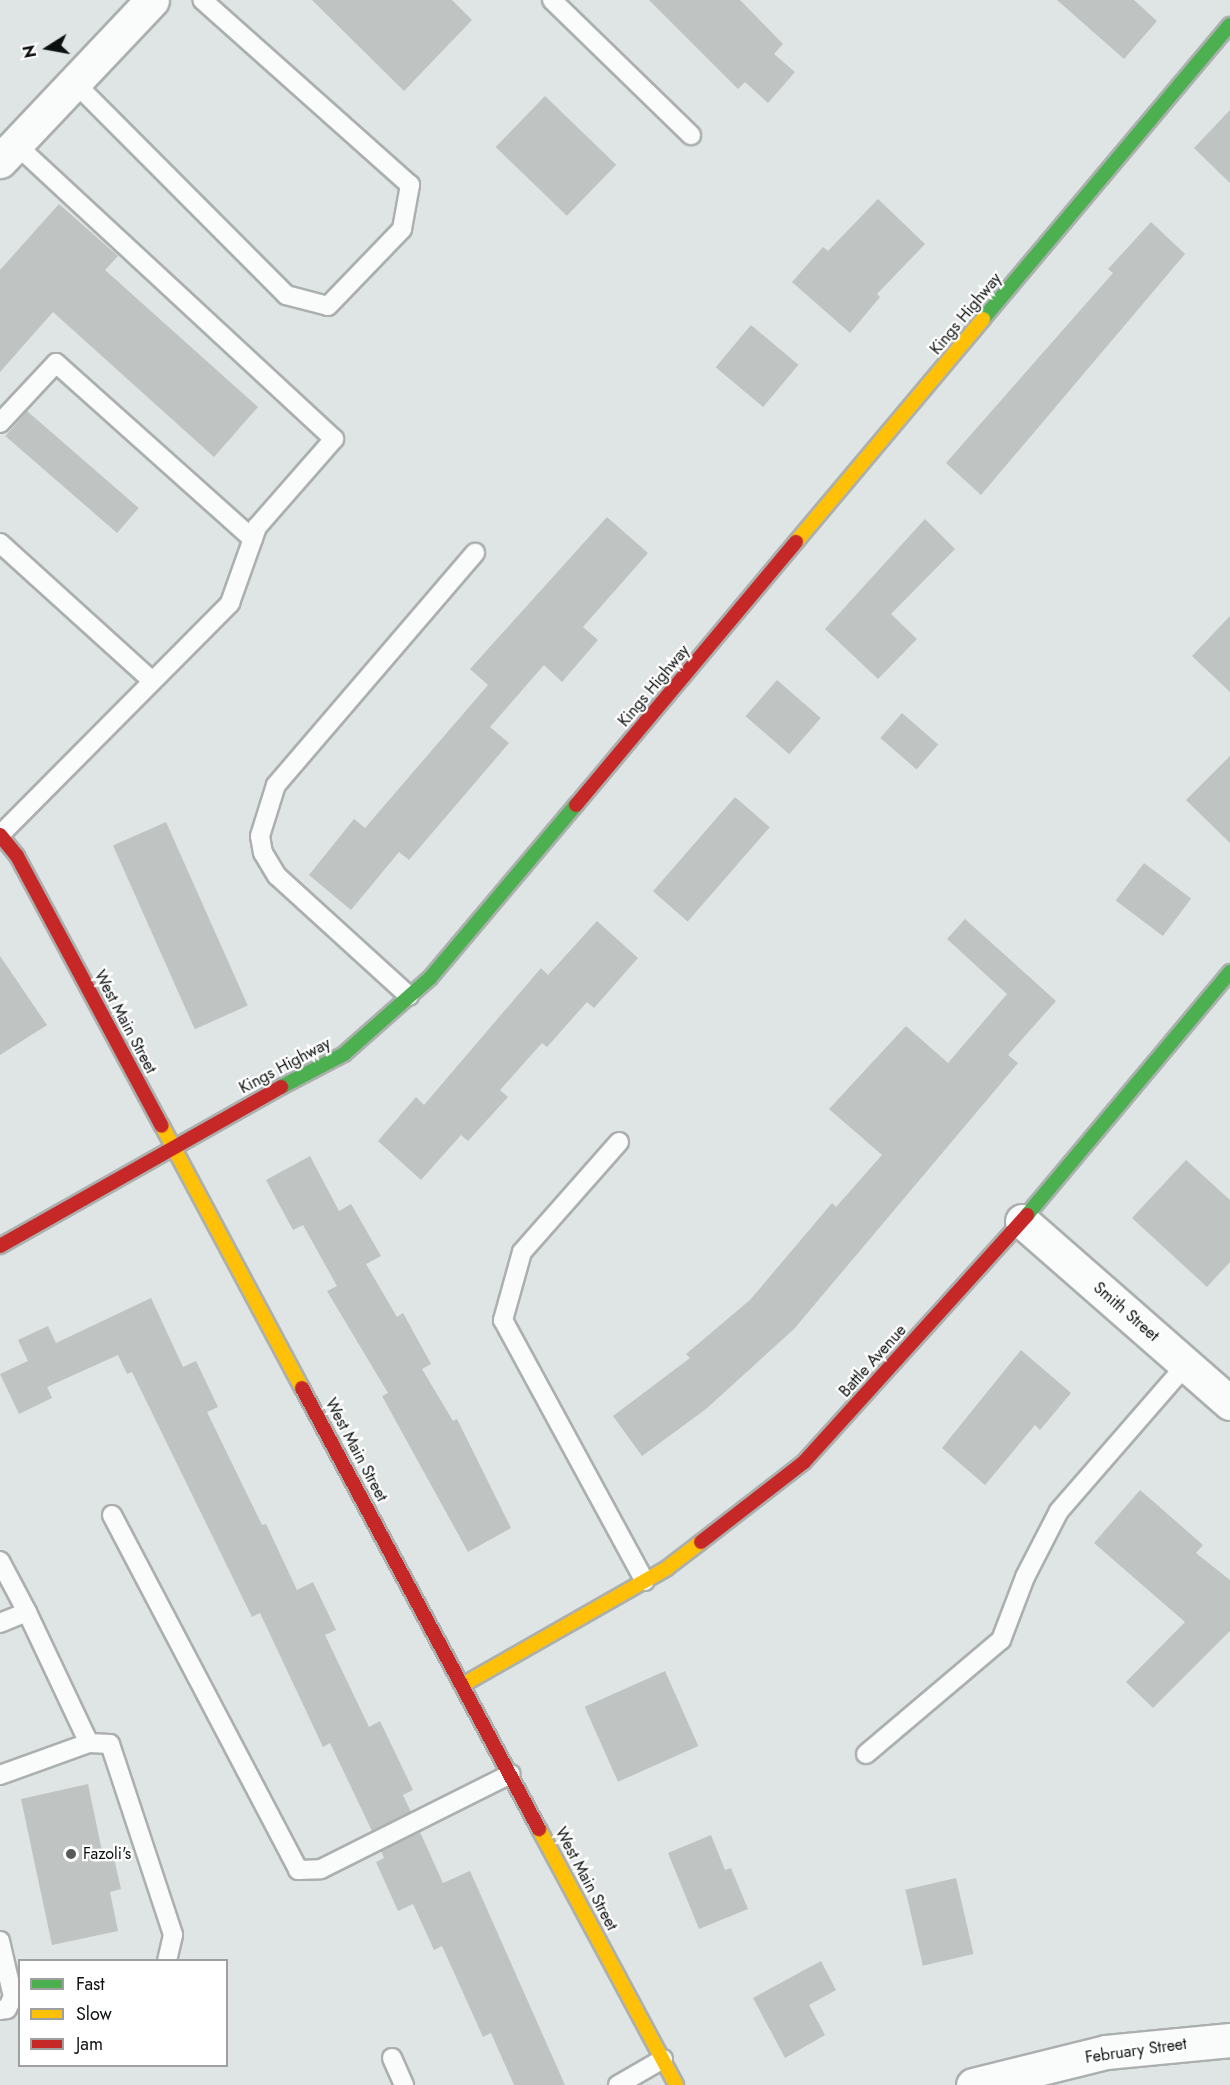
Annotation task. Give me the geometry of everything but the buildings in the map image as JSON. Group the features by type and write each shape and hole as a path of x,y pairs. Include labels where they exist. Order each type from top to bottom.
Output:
{"street":[{"path":"8,153 152,0"},
{"name":"Kings Highway","path":"0,1246 173,1145 344,1054 431,977 1230,25"},
{"name":"West Main Street","path":"0,835 17,856 464,1684 676,2085"},
{"name":"Battle Avenue","path":"464,1684 645,1581 804,1462 1022,1221 1230,972"},
{"name":"Smith Street","path":"1022,1221 1230,1403"},
{"name":"February Street","path":"973,2085 1106,2052 1230,2040"}],"lane":[{"path":"74,82 286,295 328,306 402,229 410,185 202,0"},
{"path":"552,0 691,135"},
{"path":"0,835 230,603 257,527 334,439 8,153"},
{"path":"0,423 56,363 253,539"},
{"path":"0,543 152,681"},
{"path":"409,996 277,876 263,853 260,836 276,785 475,553"},
{"path":"619,1142 522,1252 503,1320 645,1581"},
{"path":"866,1754 1001,1640 1025,1577 1059,1511 1186,1365"},
{"path":"112,1515 298,1870 321,1869 511,1774"},
{"path":"0,1561 27,1612 89,1743"},
{"path":"0,1623 27,1612"},
{"path":"0,1775 89,1743 110,1744 173,1935 167,1959"},
{"path":"0,1941 13,1997 9,2008"},
{"path":"392,2058 404,2085"},
{"path":"618,2085 663,2059"}],"traffic: fast":[{"path":"983,319 1230,25"},
{"path":"281,1087 344,1054 431,977 576,805"},
{"path":"1027,1215 1230,972"}],"traffic: slow":[{"path":"796,542 983,319"},
{"path":"162,1126 302,1388"},
{"path":"464,1684 667,1568 701,1542"},
{"path":"539,1829 676,2085"}],"traffic: jam":[{"path":"576,805 796,542"},
{"path":"0,835 17,856 162,1126"},
{"path":"0,1246 281,1087"},
{"path":"701,1542 804,1462 1027,1215"},
{"path":"302,1388 539,1829"}],"place":[{"name":"Fazoli's","path":"71,1854"}]}
